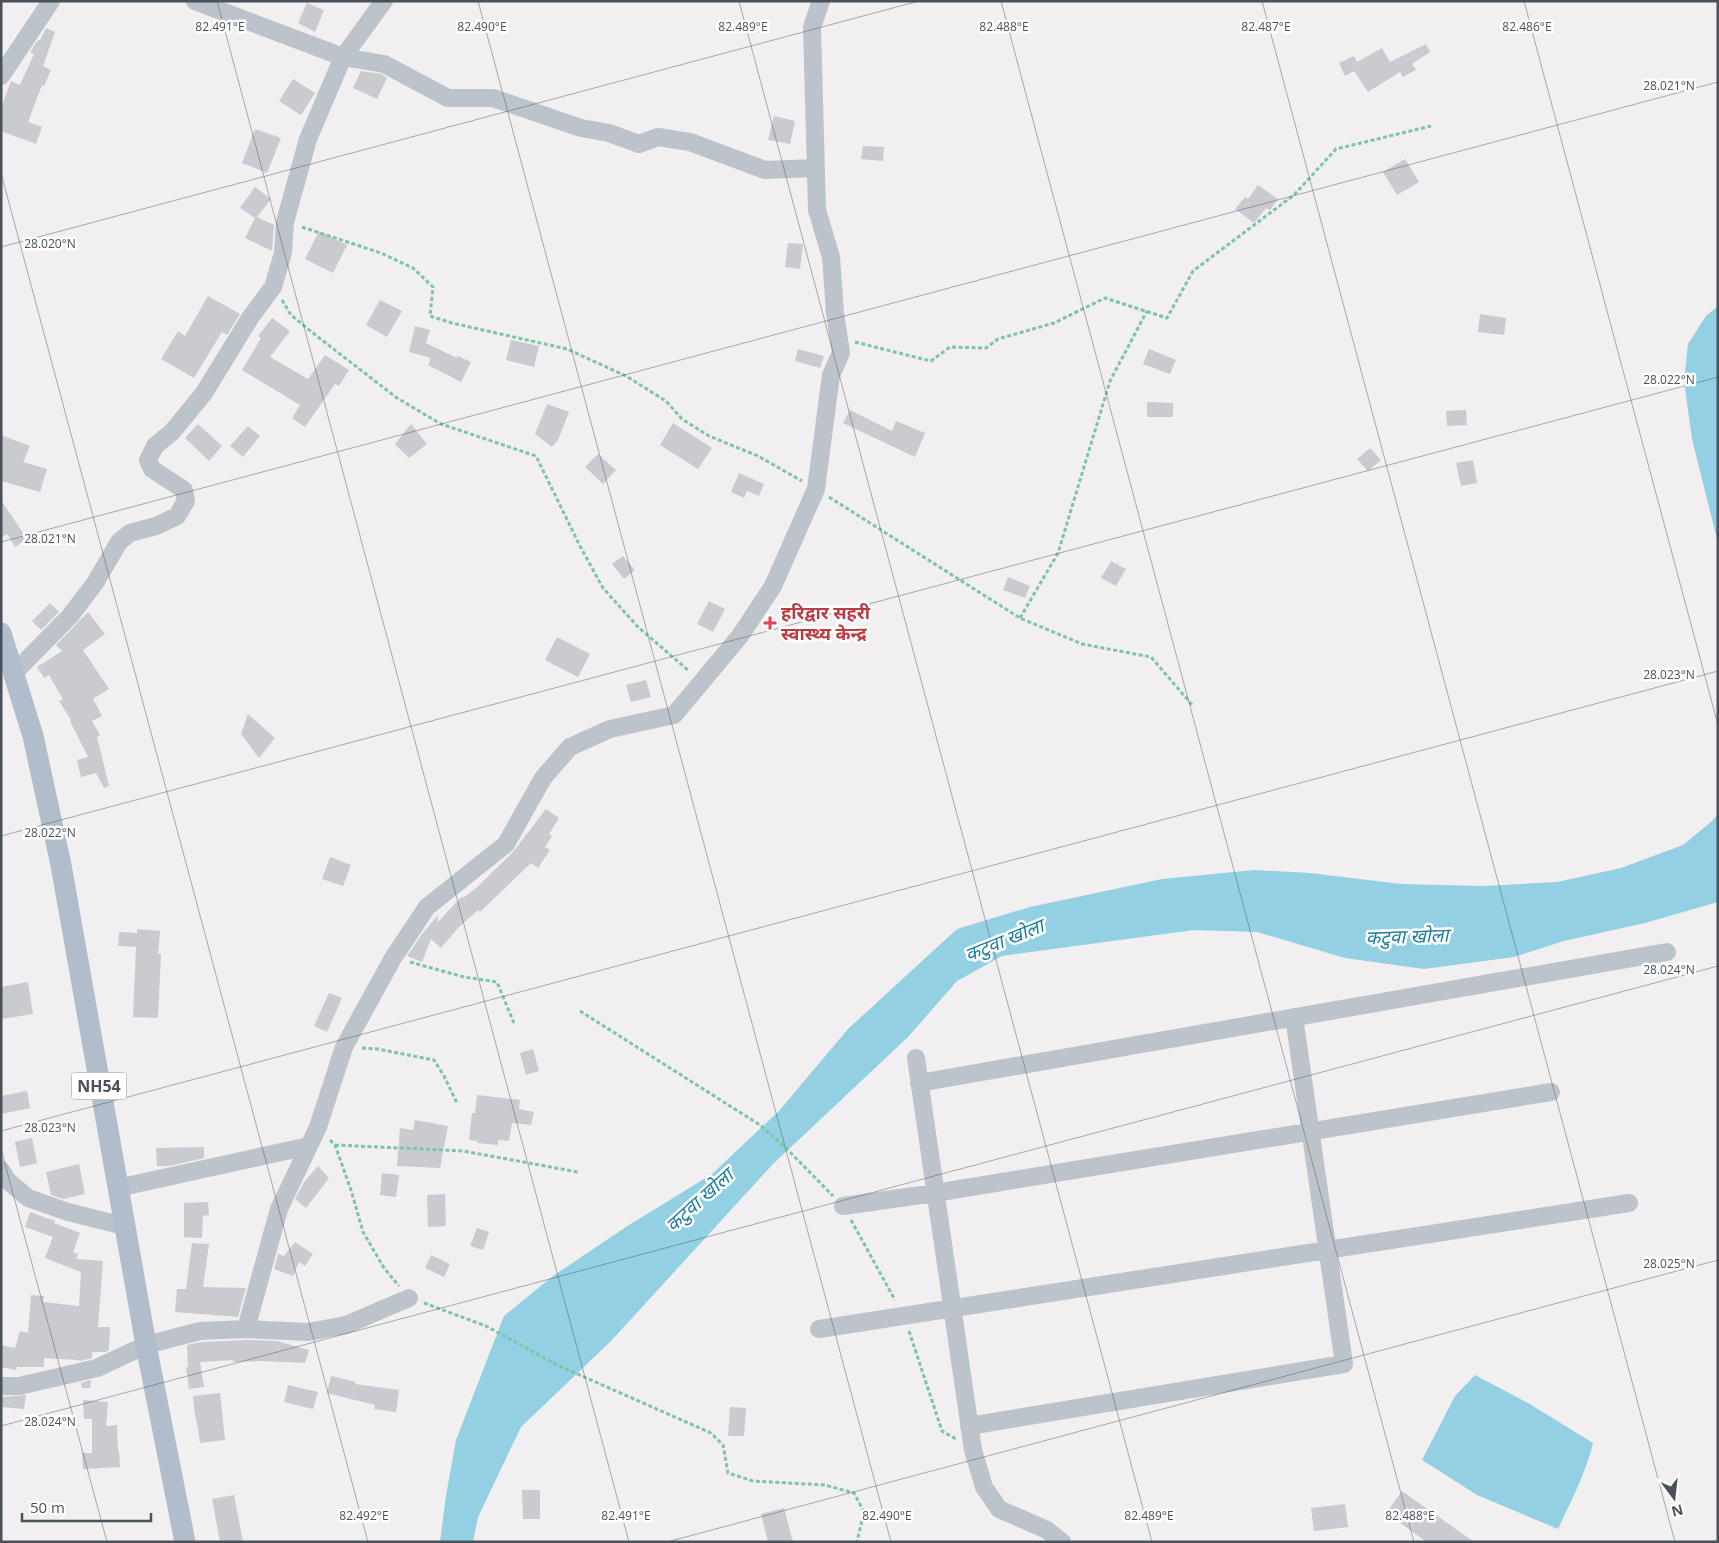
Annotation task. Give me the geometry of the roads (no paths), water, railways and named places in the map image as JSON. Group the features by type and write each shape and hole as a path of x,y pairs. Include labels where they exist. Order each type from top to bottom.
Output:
{"main road":[{"name":"NH54","path":"1,633 33,736 61,864 124,1226 185,1542"}],"street":[{"path":"1,76 51,1"},
{"path":"195,1 343,57 384,64 448,98 493,98 581,128 609,133 639,144 658,137 690,142 765,170 816,168"},
{"path":"14,673 70,616 95,583 119,542 130,533 156,526 177,516 186,501 184,490 152,469 148,460 155,446 172,432 204,393 235,342 273,287 283,252 285,222 308,139 343,57 384,1"},
{"path":"246,1329 279,1209 318,1127 344,1047 393,958 427,907 506,844 543,778 570,747 610,729 674,715 740,636 773,586 816,489 831,375 841,353 835,313 831,257 817,210 812,27 821,1"},
{"path":"919,1083 1667,952"},
{"path":"969,1426 1344,1364 1294,1017"},
{"path":"916,1058 969,1426 973,1450 984,1487 999,1509 1047,1530 1062,1542"},
{"path":"843,1206 935,1193 1551,1092"},
{"path":"118,1188 309,1146"},
{"path":"1,1170 6,1180 28,1198 68,1212 124,1226"},
{"path":"819,1329 1629,1203"},
{"path":"1,1386 19,1386 96,1368 146,1345 200,1331 246,1329 308,1332 346,1325 409,1298"}],"water":[{"path":"1718,306 1718,543 1692,439 1684,381 1688,344 1706,316"},
{"name":"कटुवा खोला","path":"1718,814 1718,902 1645,923 1564,941 1514,957 1424,969 1345,958 1257,932 1194,930 1002,956 957,981 908,1037 773,1164 611,1341 521,1427 478,1517 473,1542 440,1542 456,1440 504,1316 553,1276 626,1227 712,1174 779,1111 848,1029 957,929 1030,907 1162,879 1254,870 1310,873 1401,884 1484,886 1557,882 1621,868 1683,845"},
{"path":"1475,1375 1528,1403 1593,1443 1582,1476 1558,1529 1477,1495 1422,1460 1455,1396"}],"place":[{"name":"हरिद्वार सहरी स्वास्थ्य केन्द्र","path":"770,623"}]}
